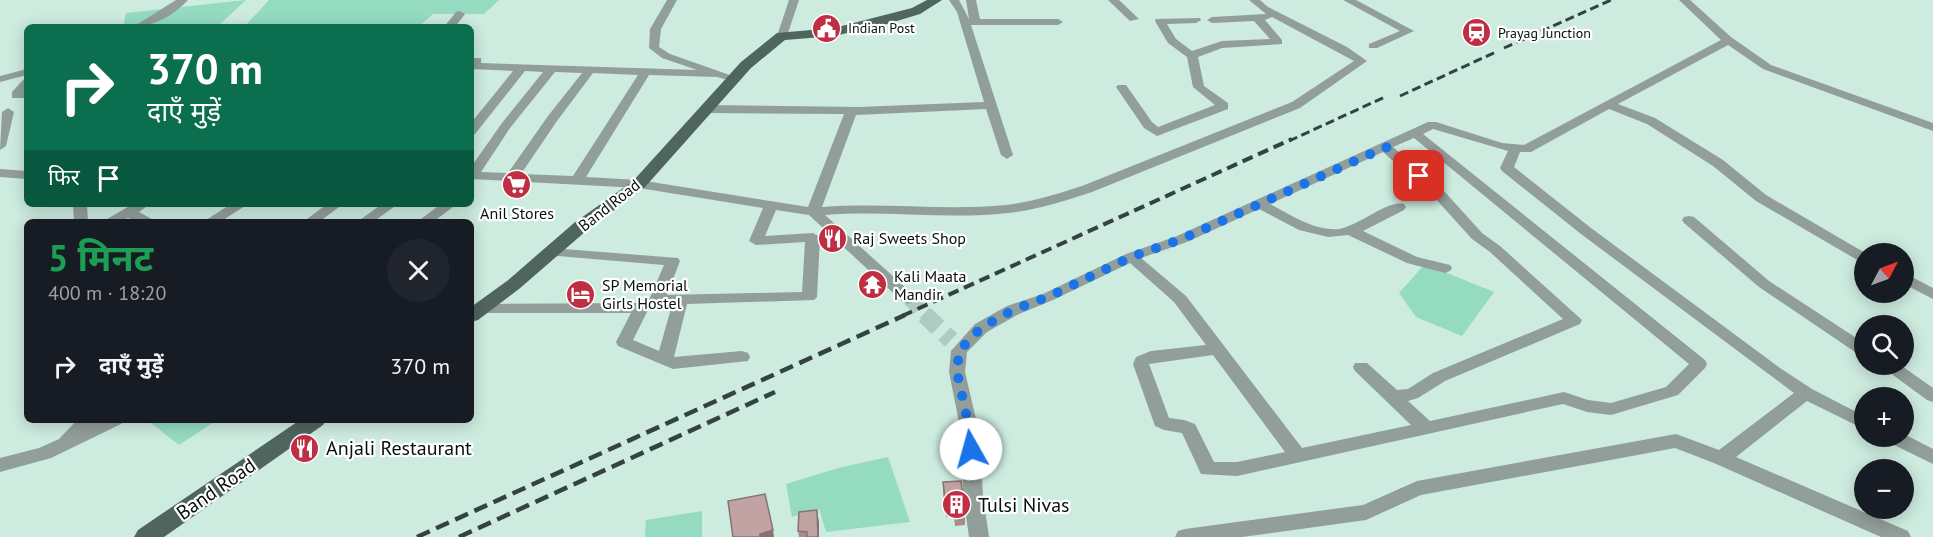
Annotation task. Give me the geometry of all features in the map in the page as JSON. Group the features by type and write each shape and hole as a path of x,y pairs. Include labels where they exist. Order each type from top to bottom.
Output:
{"main road":[{"path":"782,36 834,32 883,21 916,11 936,0"},
{"name":"Band Road","path":"475,313 513,285 580,227 639,184 761,50 782,36"},
{"name":"Band Road","path":"146,537 311,423"}],"street":[{"path":"144,24 183,0"},
{"path":"672,0 655,27 652,40 657,51 735,79"},
{"path":"782,36 794,0"},
{"path":"954,0 970,22"},
{"path":"971,0 970,22 1007,155"},
{"path":"1113,0 1134,20"},
{"path":"474,179 490,176 513,176 639,184 813,212 841,208 905,211 1007,209 1052,200 1087,189 1296,105 1360,61 1343,49 1279,16 1254,0"},
{"path":"1348,0 1409,31 1373,46"},
{"path":"1684,0 1727,39 1767,67 1933,127"},
{"path":"452,24 460,14"},
{"path":"1165,29 1279,16"},
{"path":"1192,56 1201,49 1278,42 1257,18"},
{"path":"1122,87 1148,125 1157,132 1224,106 1201,91 1195,82 1192,56 1172,41 1160,21 1196,20"},
{"path":"970,22 1058,22"},
{"path":"957,372 959,351 981,328 1013,310 1048,297 1131,257 1182,239 1386,147 1388,144 1432,125 1442,126 1515,150 1526,149 1708,53 1727,39"},
{"path":"644,71 639,64 657,51"},
{"path":"474,66 716,74"},
{"path":"474,127 522,67"},
{"path":"474,175 506,126 552,68"},
{"path":"513,176 552,119 591,69"},
{"path":"578,179 644,71"},
{"path":"0,78 23,74"},
{"path":"24,86 16,95 24,94"},
{"path":"708,109 851,111 993,105"},
{"path":"1610,105 1651,120 1718,163 1761,198 1854,252"},
{"path":"813,212 851,111"},
{"path":"0,142 8,112"},
{"path":"1170,127 1199,144"},
{"path":"1218,349 1150,357 1141,364 1161,421 1164,424 1184,426 1189,429 1208,469 1237,469 1564,398 1587,406 1611,409 1672,391 1699,364 1415,133"},
{"path":"1386,147 1439,194 1477,236 1503,255 1574,320 1438,377 1412,394 1394,397"},
{"path":"1515,150 1507,168 1586,231 1774,372 1806,393 1854,418"},
{"path":"0,173 24,175"},
{"path":"1259,204 1312,230 1330,233 1351,231 1399,207"},
{"path":"551,252 673,261 657,300 809,297 813,237 756,241 771,205"},
{"path":"114,219 137,207"},
{"path":"215,219 236,207"},
{"path":"314,219 332,207"},
{"path":"368,219 386,207"},
{"path":"428,219 446,207"},
{"path":"127,212 143,219"},
{"path":"813,212 909,299"},
{"path":"1689,219 1764,284 1854,343"},
{"path":"1351,231 1412,260 1445,268"},
{"path":"1131,257 1180,299 1298,456"},
{"path":"1914,284 1933,294"},
{"path":"665,360 681,299"},
{"path":"475,313 641,308 624,342 673,363 742,357"},
{"path":"951,340 970,432 973,495 980,537"},
{"path":"1361,367 1426,428"},
{"path":"1902,375 1933,396"},
{"path":"1721,458 1806,393"},
{"path":"65,444 84,423"},
{"path":"0,465 44,453 109,423"},
{"path":"1185,537 1366,512 1417,488 1676,441 1721,458 1901,537"},
{"path":"1913,447 1933,457"}],"green space":[{"path":"246,0 220,24 124,24 126,13"},
{"path":"269,0 499,0 484,14 433,14 421,24 247,24"},
{"path":"1425,264 1494,292 1462,336 1416,317 1399,293"},
{"path":"151,423 212,423 179,445"},
{"path":"888,457 910,522 826,532 819,509 792,517 786,484 838,468"},
{"path":"702,511 702,537 645,537 646,520"}],"building":[{"path":"961,481 965,513 955,514 954,505 946,506 943,482"},
{"path":"765,494 773,530 760,534 760,537 733,537 728,501"},
{"path":"817,510 818,537 807,537 807,532 798,531 799,512"}],"tunnel":[{"path":"909,299 927,316"},
{"path":"925,315 951,340"}],"railway":[{"path":"1504,48 1611,0"},
{"path":"1400,96 1498,51"},
{"path":"1289,141 1387,96"},
{"path":"902,316 1292,139"},
{"path":"417,537 905,315"},
{"path":"459,537 775,392"}],"place":[{"name":"Indian Post","path":"827,28"},
{"name":"Prayag Junction","path":"1477,33"},
{"name":"Anil Stores","path":"517,185"},
{"name":"Raj Sweets Shop","path":"832,238"},
{"name":"Kali Maata Mandir","path":"873,285"},
{"name":"SP Memorial Girls Hostel","path":"581,294"},
{"name":"Anjali Restaurant","path":"305,448"},
{"name":"Tulsi Nivas","path":"957,505"}],"route":[{"path":"971,449 970,432 957,372 959,351 981,328 1013,310 1048,297 1131,257 1182,239 1386,147 1419,176"}]}
